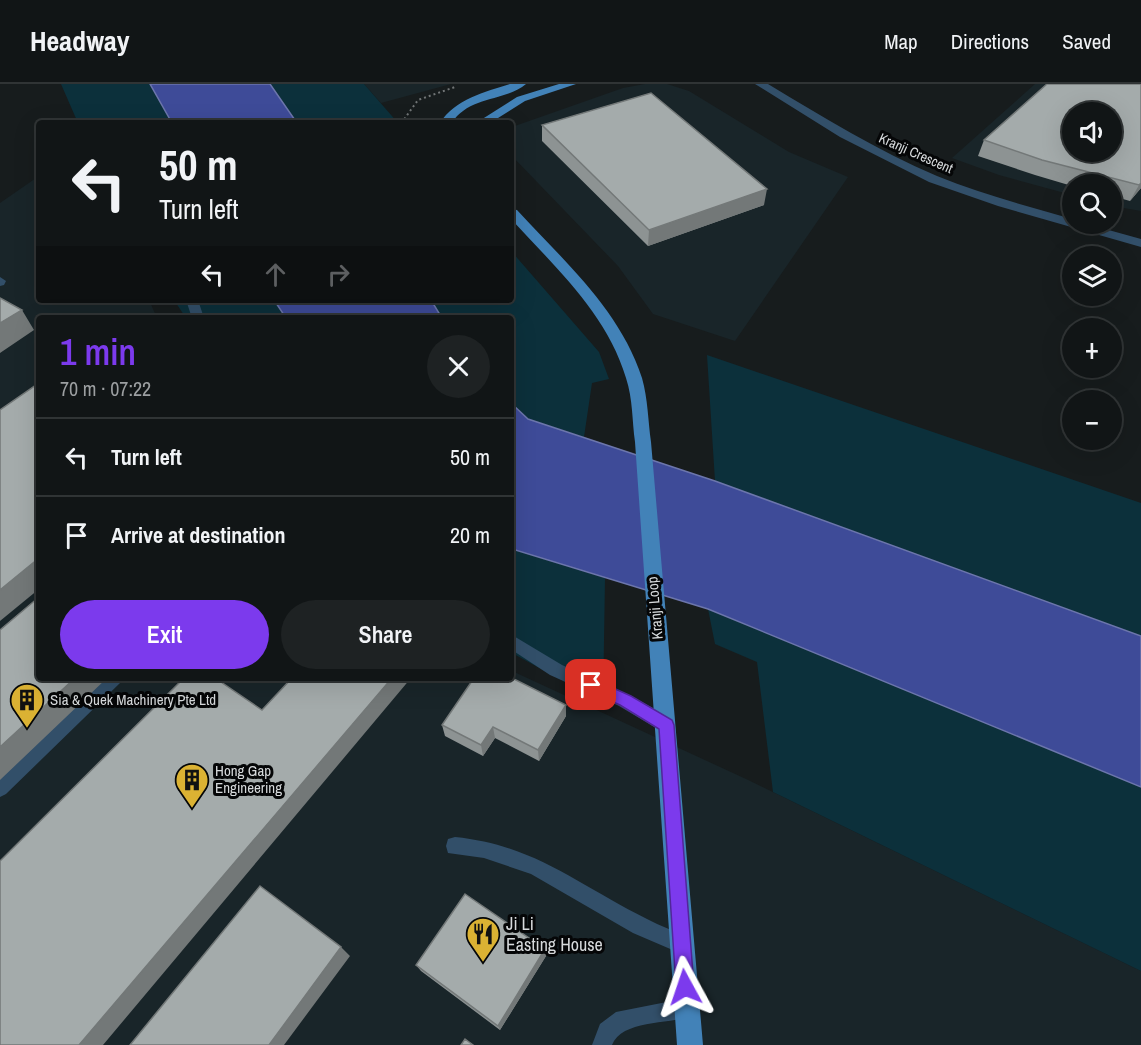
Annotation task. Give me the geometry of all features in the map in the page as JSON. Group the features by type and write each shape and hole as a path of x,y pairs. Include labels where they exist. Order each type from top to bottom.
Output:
{"main road":[{"path":"447,119 478,99 521,84"},
{"path":"488,120 521,99 571,84"},
{"name":"Kranji Loop","path":"514,215 589,297 617,337 634,379 643,442 656,627 667,725 690,1045"}],"street":[{"name":"Kranji Crescent","path":"760,84 846,137 933,179 999,202 1062,220"},
{"name":"Kranji Crescent","path":"1109,234 1141,243"},
{"name":"Kranji Crescent","path":"1116,236 1141,234"}],"lane":[{"path":"514,643 556,670 626,700 667,725"},
{"path":"0,788 111,681"},
{"path":"455,846 484,849 535,866 640,926 682,944"},
{"path":"602,1045 607,1031 623,1019 687,1008"}],"path":[{"path":"407,120 405,118 418,100 456,87"}],"shaded area":[{"path":"61,84 150,84 170,120 77,120"},
{"path":"270,84 364,84 395,120 295,120"},
{"path":"364,84 451,84 381,103"},
{"path":"645,84 667,84 689,91 789,152 848,177 735,341 653,314 618,266 514,158 514,126 623,88"},
{"path":"1035,84 1141,84 1141,211 1122,208 1122,174 1062,174 1062,192 999,175 952,158"},
{"path":"36,178 36,303 150,303 156,315 36,315 36,681 514,681 514,672 746,779 1141,971 1141,1045 0,1045 0,203"},
{"path":"514,254 599,352 609,379 592,383 584,437 528,419 514,406 514,315 440,315 433,303 514,303"},
{"path":"176,303 276,303 284,315 184,315"},
{"path":"707,355 1141,503 1141,636 715,481"},
{"path":"514,550 605,578 603,703 514,654"},
{"path":"708,609 1141,787 1141,971 773,792 757,662 715,644"}],"water":[{"path":"150,84 270,84 295,120 170,120"},
{"path":"276,303 433,303 440,315 284,315"},
{"path":"514,406 528,419 715,481 1141,636 1141,787 708,609 514,550"}],"building":[{"path":"1047,84 1141,84 1141,183 1139,185 1122,181 1122,174 1096,174 1042,160 984,140"},
{"path":"651,93 767,189 649,230 542,125"},
{"path":"0,298 22,310 0,323"},
{"path":"36,385 36,560 0,590 0,410"},
{"path":"36,600 36,681 72,681 0,747 0,630"},
{"path":"514,679 566,705 538,750 493,727 481,745 442,725 472,681 514,681"},
{"name":"Hong Gap Engineering","path":"181,681 219,681 262,710 289,681 389,681 79,1045 0,1045 0,861"},
{"path":"260,886 341,947 269,1045 130,1045"},
{"name":"Ji Li Easting House","path":"465,894 545,949 498,1026 416,965"},
{"path":"465,1039 473,1045 461,1045"}],"place":[{"name":"Sia & Quek Machinery Pte Ltd","path":"27,729"},
{"name":"Hong Gap Engineering","path":"192,809"},
{"name":"Ji Li Easting House","path":"483,963"}],"route":[{"path":"591,685 626,700 667,725 685,987"}]}
